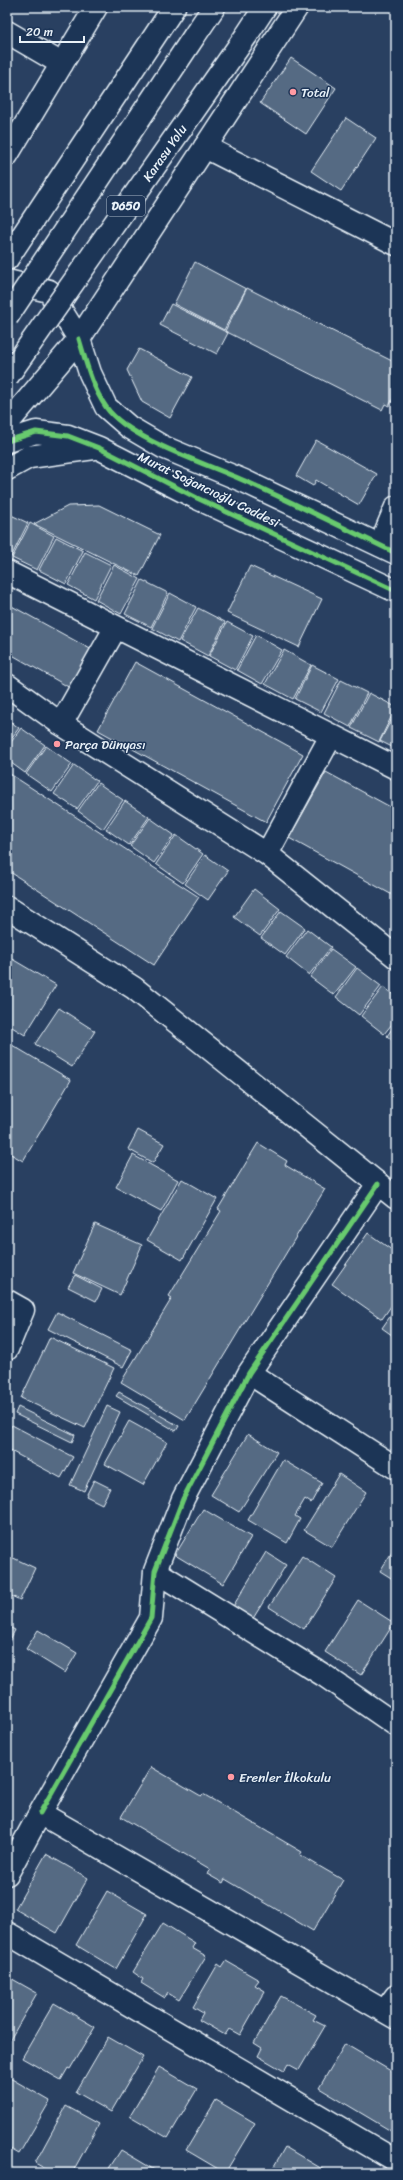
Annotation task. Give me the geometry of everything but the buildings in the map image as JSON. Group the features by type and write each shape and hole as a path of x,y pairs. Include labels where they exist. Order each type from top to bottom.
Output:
{"main road":[{"path":"9,149 96,7"},
{"path":"7,259 174,7"},
{"name":"D650","path":"7,316 214,7"},
{"name":"Karasu Yolu","path":"7,377 246,36 264,7"},
{"path":"7,424 79,339 296,7"},
{"path":"7,32 62,64"},
{"path":"205,147 396,244"},
{"name":"Murat Soğancıoğlu Caddesi","path":"7,281 49,291 79,339 90,373 106,407 129,427 163,447 244,481 388,549"},
{"name":"Murat Soğancıoğlu Caddesi","path":"7,441 36,432 68,436 99,448 197,498 396,591"},
{"path":"7,468 29,457 99,448"},
{"path":"388,549 396,507"},
{"path":"9,579 116,627 396,768"},
{"path":"61,724 116,627"},
{"path":"7,685 61,724 267,854 396,957"},
{"path":"267,854 331,736"},
{"path":"7,907 134,988 396,1198"},
{"path":"7,1874 151,1618 155,1571 183,1499 249,1373 378,1184"},
{"path":"7,1301 24,1310 7,1349"},
{"path":"249,1373 396,1468"},
{"path":"155,1571 325,1676 396,1725"},
{"path":"40,1813 392,2008"},
{"path":"7,1933 396,2161"}],"cycle path":[{"path":"79,339 90,374 101,399 117,419 132,430 170,450 245,481 396,553"},
{"path":"7,441 36,432 68,436 99,448 197,498 396,591"},
{"path":"40,1813 151,1618 155,1571 183,1499 249,1373 378,1184"}],"place":[{"name":"Total","path":"293,92"},
{"name":"Parça Dünyası","path":"57,744"},
{"name":"Erenler İlkokulu","path":"231,1777"}]}
